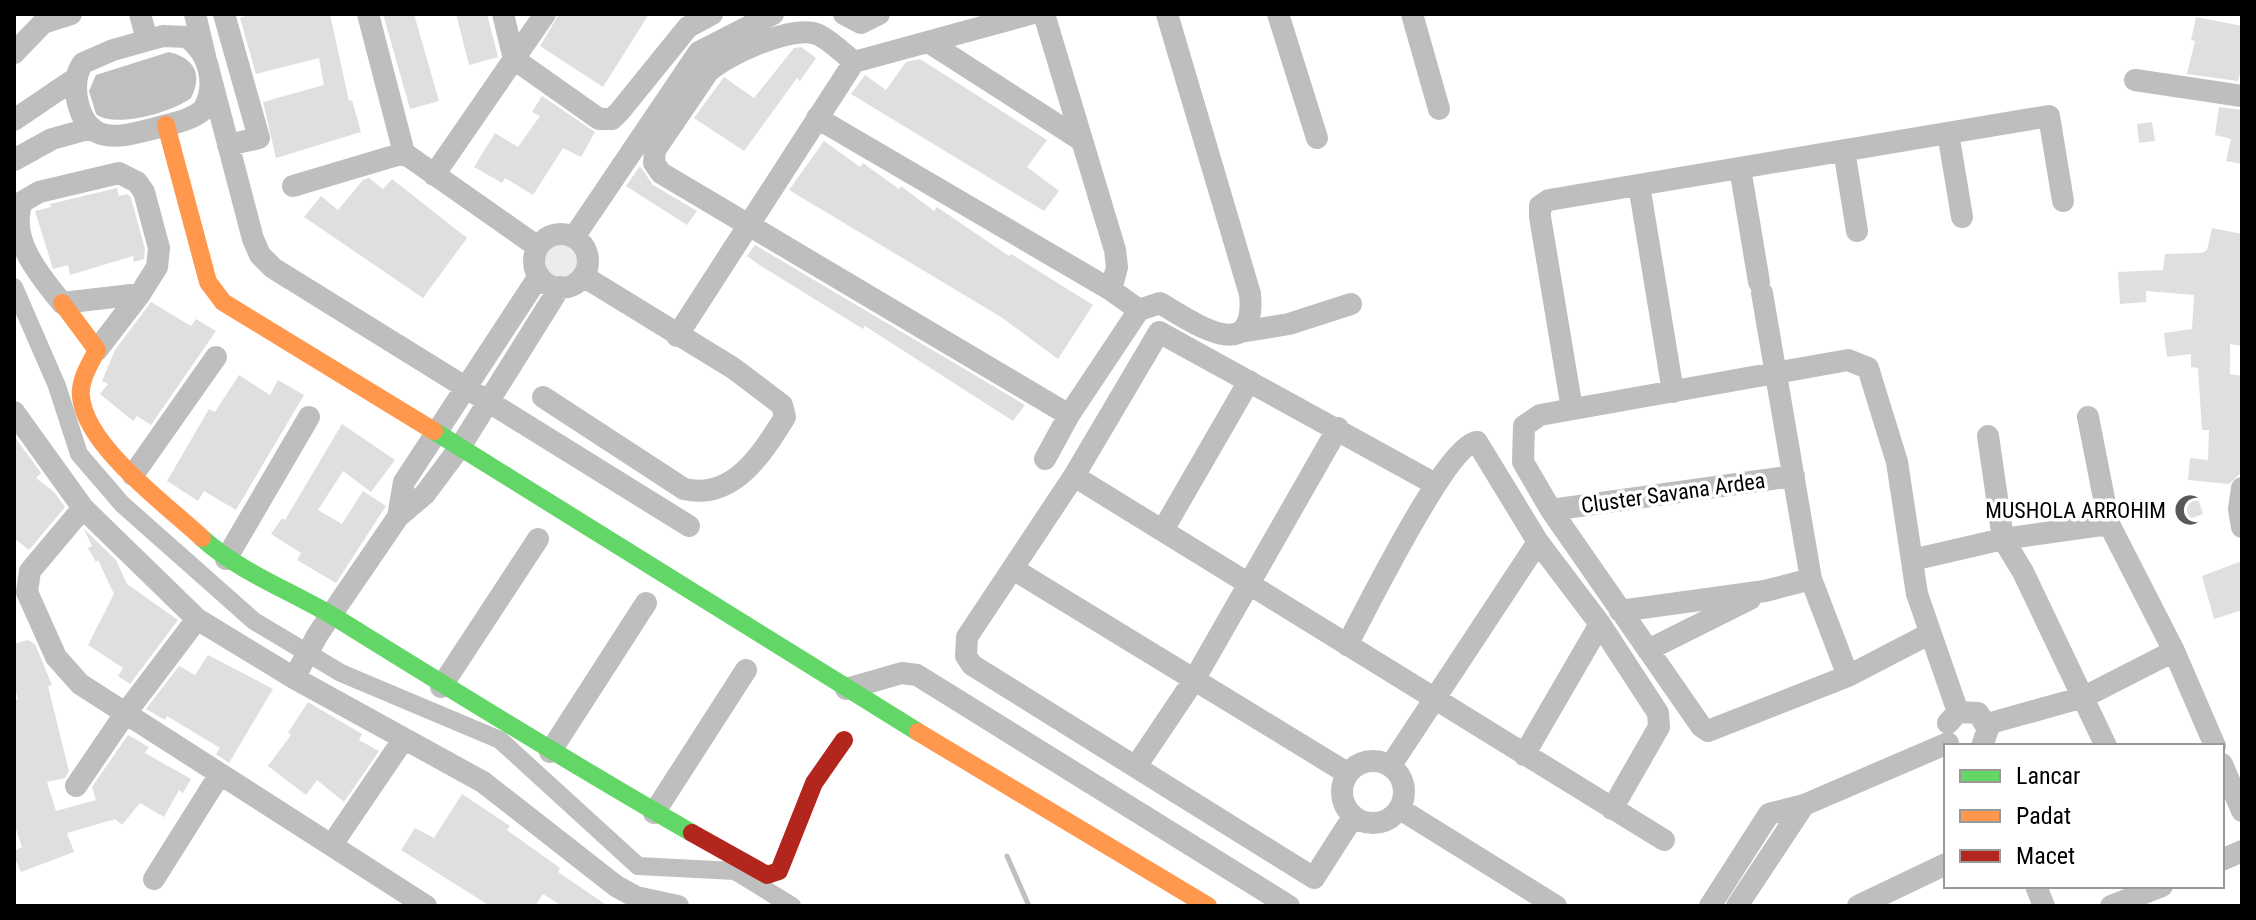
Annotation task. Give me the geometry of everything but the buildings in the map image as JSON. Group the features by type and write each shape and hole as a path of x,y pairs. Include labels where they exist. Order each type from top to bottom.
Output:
{"street":[{"path":"14,29 71,14"},
{"path":"140,14 147,40"},
{"path":"195,14 260,255 273,268 689,526"},
{"path":"224,14 259,138 228,145"},
{"path":"368,14 404,153 538,247"},
{"path":"503,14 514,59 599,119 612,119 673,42 688,27 712,14"},
{"path":"434,175 545,14"},
{"path":"574,237 699,52 773,14"},
{"path":"844,14 861,23 879,14"},
{"path":"677,336 854,62 1030,14"},
{"path":"1044,14 1115,250 1117,267 1111,290"},
{"path":"1167,14 1250,294 1252,311 1248,323 1240,332"},
{"path":"1278,14 1317,138"},
{"path":"1412,14 1439,109"},
{"path":"14,53 43,23"},
{"path":"854,62 817,34 803,32 790,34 719,62 708,72 655,150 654,163 661,173 747,226 1069,415"},
{"path":"187,37 197,44 209,69 207,103 203,110 166,125 108,137 92,128 78,103 76,78 83,63 91,58 147,40 187,37"},
{"path":"930,43 1081,140"},
{"path":"14,120 76,78"},
{"path":"2135,80 2242,96"},
{"path":"1572,409 1540,206 1549,200 2049,116 2063,201"},
{"path":"817,118 1111,290 1139,310"},
{"path":"166,125 208,282 214,293 730,613 846,689 1208,906"},
{"path":"14,160 52,139 92,128"},
{"path":"1948,133 1962,217"},
{"path":"1844,150 1857,231"},
{"path":"293,186 404,153"},
{"name":"Cluster Savana Ardea","path":"1740,168 1811,579 1848,676"},
{"path":"97,350 35,268 17,225 22,202 39,192 119,173 137,182 144,192 159,248 157,267 97,350 82,382 85,414 101,442 133,475 226,559 333,616 441,687 654,813 767,875 779,871 814,783 844,740"},
{"path":"1639,185 1673,392"},
{"path":"557,234 574,237 586,251 588,264 583,276 573,285 560,287 539,276 534,265 538,247 557,234"},
{"path":"398,517 404,482 434,431 539,276"},
{"path":"543,397 684,489 696,491 740,476 760,455 785,417 784,408 733,368 583,276"},
{"path":"297,673 318,634 398,517 425,494 460,447 560,287"},
{"path":"62,303 140,294"},
{"path":"1045,459 1069,415 1139,310 1160,303 1210,332 1223,335 1289,324 1351,304"},
{"path":"1353,817 1314,878 972,665 966,656 967,637 1074,476 1159,332 1435,484"},
{"path":"133,475 216,357"},
{"name":"Cluster Savana Ardea","path":"1929,634 1848,676 1708,731 1701,726 1551,510 1523,462 1524,426 1540,415 1848,360 1868,368 1897,462 1917,594 1958,712"},
{"path":"1163,530 1249,381"},
{"path":"14,412 83,508 197,619 297,673 403,740 483,782 616,886 636,897 666,905"},
{"path":"226,559 309,417"},
{"path":"2088,417 2109,524 2174,651 2214,744"},
{"path":"1137,765 1194,680 1338,428"},
{"path":"1988,436 2003,539 2023,572 2105,744"},
{"path":"1347,645 1435,484 1467,445 1477,442 1538,542 1600,624 1660,720 1612,809"},
{"path":"1074,476 1664,840"},
{"name":"Cluster Savana Ardea","path":"1551,510 1794,476"},
{"path":"2242,488 2239,509 2242,527"},
{"path":"83,508 30,571 27,592 56,657 66,671 125,714 333,843 426,906"},
{"path":"1912,560 2003,539 2109,524"},
{"path":"441,687 538,539"},
{"path":"1391,765 1538,542"},
{"path":"1013,569 1347,773"},
{"path":"1620,611 1765,591 1811,579"},
{"path":"1648,650 1765,591"},
{"path":"550,752 646,603"},
{"path":"76,786 125,714 197,619"},
{"path":"1524,755 1600,624"},
{"path":"1950,744 1948,722 1958,712 1978,713 1984,735 2084,697 2174,651"},
{"path":"654,813 746,670"},
{"path":"846,689 902,673 917,675 1289,906"},
{"path":"333,843 403,740"},
{"path":"1710,906 1769,814 1804,805 1944,747"},
{"path":"1375,760 1391,765 1401,778 1404,793 1400,809 1387,820 1370,823 1353,817 1343,803 1341,788 1347,773 1359,763 1375,760"},
{"path":"2224,769 2242,811"},
{"path":"154,879 220,774"},
{"path":"1737,906 1804,805"},
{"path":"1400,809 1556,906"},
{"path":"1858,906 1944,865"},
{"path":"2111,906 2157,888"}],"shaded area":[{"path":"169,52 185,58 194,68 196,82 191,98 171,109 144,117 116,120 96,114 89,91 96,75"},
{"path":"561,241 573,247 579,259 573,271 561,277 549,271 543,259 549,247"}],"waterway":[{"path":"14,287 57,386 79,454 122,504 254,621 341,673 500,740 638,866 735,871 792,906"},
{"path":"1007,856 1029,906"}],"traffic: fast":[{"path":"434,431 918,732"},
{"path":"202,538 250,572 338,619 692,833"}],"traffic: slow":[{"path":"166,125 208,282 223,302 434,431"},
{"path":"62,303 97,350 81,391 86,416 97,435 130,474 202,538"},
{"path":"918,732 1208,906"}],"traffic: jam":[{"path":"692,833 767,875 779,871 814,783 844,740"}],"place":[{"name":"MUSHOLA ARROHIM","path":"2190,510"}]}
